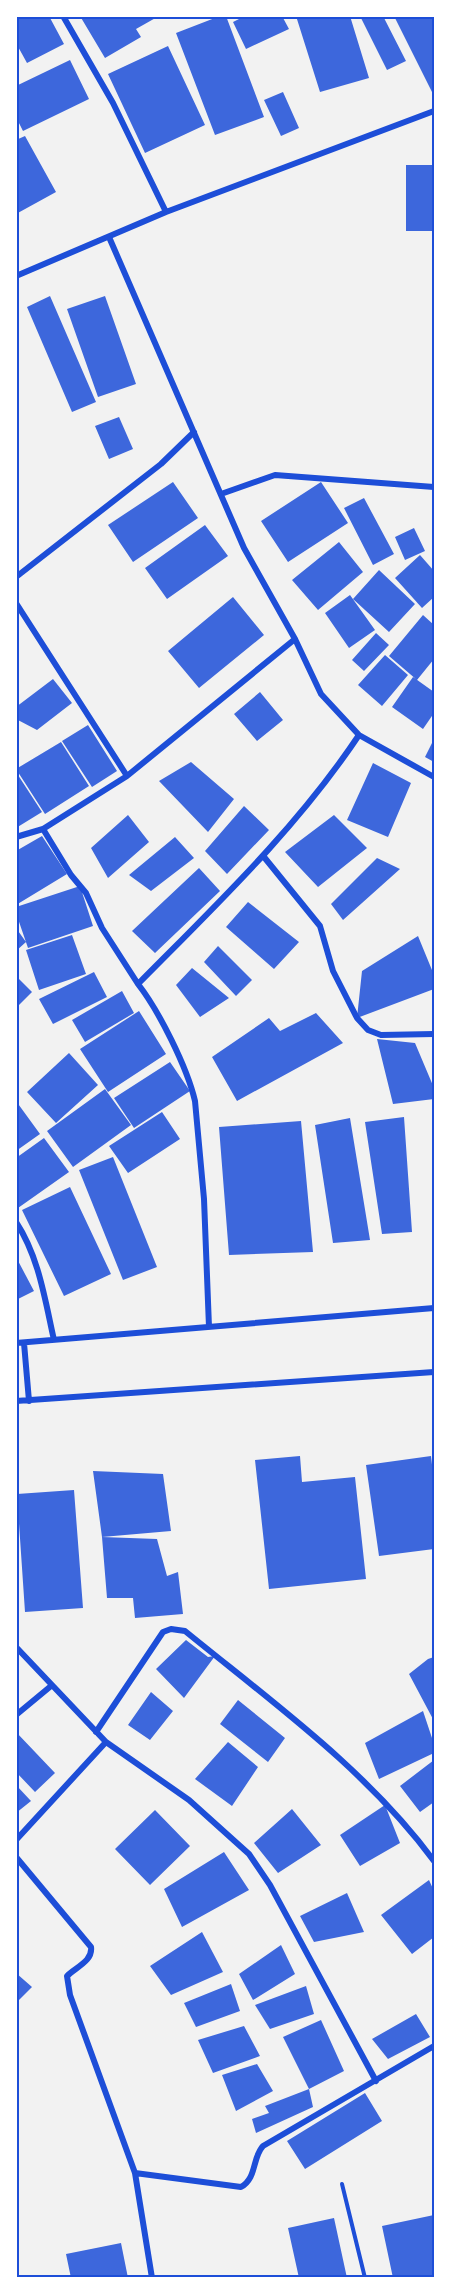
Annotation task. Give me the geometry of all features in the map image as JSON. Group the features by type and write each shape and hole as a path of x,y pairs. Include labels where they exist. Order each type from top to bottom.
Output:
{"street":[{"path":"63,16 113,103 166,212"},
{"path":"16,276 166,212 435,111"},
{"path":"109,237 244,548 295,639 321,694 358,735 435,777"},
{"path":"16,577 161,464 194,432"},
{"path":"221,494 275,475 435,487"},
{"path":"16,603 127,776"},
{"path":"16,837 43,829 127,776 295,639"},
{"path":"138,984 264,857 333,774 358,735"},
{"path":"43,829 71,875 86,893 102,928 149,999 192,1086 204,1209 209,1327"},
{"path":"264,857 320,926 333,970 357,1018 368,1030 381,1035 435,1034"},
{"path":"16,1222 25,1235 39,1273 54,1340"},
{"path":"29,1401 20,1343 435,1308"},
{"path":"16,1401 435,1372"},
{"path":"96,1732 163,1632 171,1629 185,1631 350,1767 394,1811 435,1861"},
{"path":"16,1647 106,1742 189,1800 249,1854 270,1886 376,2082"},
{"path":"16,1715 51,1686"},
{"path":"16,1840 106,1742"},
{"path":"16,1857 92,1947 89,1958 66,1979 135,2173 152,2277"},
{"path":"135,2173 241,2187 250,2179 263,2146 435,2046"}],"path":[{"path":"342,2184 365,2277"}],"building":[{"path":"16,16 49,16 64,44 27,63 16,43"},
{"path":"80,16 159,16 136,29 141,37 105,58"},
{"path":"220,16 226,16 264,117 215,135 176,33"},
{"path":"245,16 282,16 289,29 246,49 233,22"},
{"path":"296,16 350,16 369,78 320,92"},
{"path":"360,16 383,16 406,61 387,70"},
{"path":"394,16 434,16 434,96"},
{"path":"168,46 205,125 145,153 108,74"},
{"path":"70,60 89,99 23,131 16,117 16,86"},
{"path":"283,92 299,128 281,136 264,100"},
{"path":"25,136 56,192 16,214 16,140"},
{"path":"406,165 434,165 434,231 406,231"},
{"path":"50,296 96,402 72,412 27,307"},
{"path":"105,296 136,384 98,397 67,309"},
{"path":"119,417 133,449 109,459 95,426"},
{"path":"173,482 198,518 133,562 108,525"},
{"path":"321,482 348,523 288,562 261,521"},
{"path":"364,498 394,554 373,565 344,508"},
{"path":"205,525 228,556 167,599 145,568"},
{"path":"414,528 425,551 405,560 395,537"},
{"path":"339,542 363,572 318,610 292,580"},
{"path":"420,555 434,571 434,597 422,608 395,578"},
{"path":"379,570 415,604 389,632 353,599"},
{"path":"350,595 375,630 349,648 325,613"},
{"path":"233,597 264,635 199,688 168,651"},
{"path":"423,615 434,625 434,659 417,680 389,656"},
{"path":"376,633 389,645 364,671 352,660"},
{"path":"385,655 408,675 382,706 358,685"},
{"path":"413,677 434,692 434,713 423,729 392,707"},
{"path":"53,679 72,703 37,730 16,719 16,707"},
{"path":"260,692 283,720 257,741 234,714"},
{"path":"88,725 117,771 92,787 62,741"},
{"path":"434,739 434,762 425,757"},
{"path":"61,742 89,786 45,814 16,769"},
{"path":"191,762 234,799 208,832 159,781"},
{"path":"373,763 411,783 388,837 347,820"},
{"path":"16,772 42,812 16,828"},
{"path":"244,806 269,830 227,874 205,851"},
{"path":"128,815 149,842 108,878 91,848"},
{"path":"334,815 367,848 318,887 285,852"},
{"path":"42,836 67,874 16,905 16,851"},
{"path":"175,837 194,858 151,891 129,875"},
{"path":"377,858 400,869 343,920 331,904"},
{"path":"199,868 220,891 155,953 132,931"},
{"path":"80,886 93,926 28,948 16,907"},
{"path":"248,902 299,942 274,969 226,927"},
{"path":"16,928 26,942 16,951"},
{"path":"72,935 86,974 39,990 26,950"},
{"path":"418,936 434,975 434,989 357,1018 362,971"},
{"path":"218,946 252,980 236,996 204,962"},
{"path":"192,968 229,998 200,1017 176,985"},
{"path":"94,972 107,997 53,1024 39,999"},
{"path":"16,976 32,992 16,1008"},
{"path":"122,991 134,1013 85,1042 72,1020"},
{"path":"139,1011 166,1054 108,1092 80,1049"},
{"path":"316,1013 343,1043 237,1101 212,1057 269,1018 280,1031"},
{"path":"377,1039 415,1043 434,1088 434,1099 393,1104"},
{"path":"69,1053 98,1085 56,1123 27,1092"},
{"path":"170,1062 190,1091 134,1128 114,1098"},
{"path":"105,1089 131,1125 73,1167 47,1131"},
{"path":"16,1101 40,1134 16,1151"},
{"path":"162,1112 180,1139 128,1173 109,1146"},
{"path":"404,1117 412,1232 382,1234 365,1122"},
{"path":"350,1118 370,1240 333,1243 315,1125"},
{"path":"301,1121 313,1252 229,1255 219,1127"},
{"path":"44,1138 69,1172 18,1208 16,1158"},
{"path":"113,1157 157,1267 123,1280 79,1170"},
{"path":"70,1187 111,1274 64,1296 22,1210"},
{"path":"16,1257 34,1291 16,1300"},
{"path":"300,1456 302,1482 355,1477 366,1579 269,1589 255,1460"},
{"path":"431,1456 434,1482 434,1549 379,1556 366,1465"},
{"path":"93,1471 163,1474 171,1531 102,1537"},
{"path":"74,1490 83,1608 25,1612 17,1494"},
{"path":"102,1537 157,1539 167,1576 178,1572 183,1614 135,1618 133,1598 107,1598"},
{"path":"186,1640 208,1657 215,1656 184,1698 156,1669"},
{"path":"434,1657 434,1721 409,1674"},
{"path":"151,1692 173,1711 150,1740 128,1725"},
{"path":"238,1700 285,1738 268,1762 220,1724"},
{"path":"423,1711 434,1744 434,1753 379,1779 365,1743"},
{"path":"16,1732 55,1773 35,1792 16,1772"},
{"path":"228,1742 258,1767 232,1806 195,1779"},
{"path":"434,1760 434,1802 420,1812 400,1786"},
{"path":"16,1785 31,1801 16,1813"},
{"path":"385,1805 400,1843 360,1866 340,1835"},
{"path":"292,1809 321,1845 278,1873 254,1843"},
{"path":"155,1810 190,1846 150,1885 115,1849"},
{"path":"224,1852 249,1890 182,1927 164,1889"},
{"path":"429,1880 434,1891 434,1937 412,1954 381,1915"},
{"path":"347,1893 364,1932 314,1942 300,1916"},
{"path":"202,1932 223,1972 171,1995 150,1966"},
{"path":"281,1945 295,1974 253,2000 239,1974"},
{"path":"16,1973 32,1987 16,2003"},
{"path":"231,1984 240,2011 196,2027 184,2003"},
{"path":"306,1986 314,2014 270,2029 255,2005"},
{"path":"416,2014 430,2037 388,2059 372,2039"},
{"path":"321,2020 344,2071 309,2089 283,2037"},
{"path":"244,2026 260,2056 213,2073 198,2040"},
{"path":"257,2064 273,2091 236,2111 222,2075"},
{"path":"309,2089 313,2107 256,2133 252,2119 269,2113 265,2106"},
{"path":"365,2093 382,2121 305,2169 287,2141"},
{"path":"434,2215 434,2278 393,2278 382,2226"},
{"path":"334,2218 347,2278 299,2278 288,2228"},
{"path":"121,2243 128,2278 71,2278 66,2254"}]}
